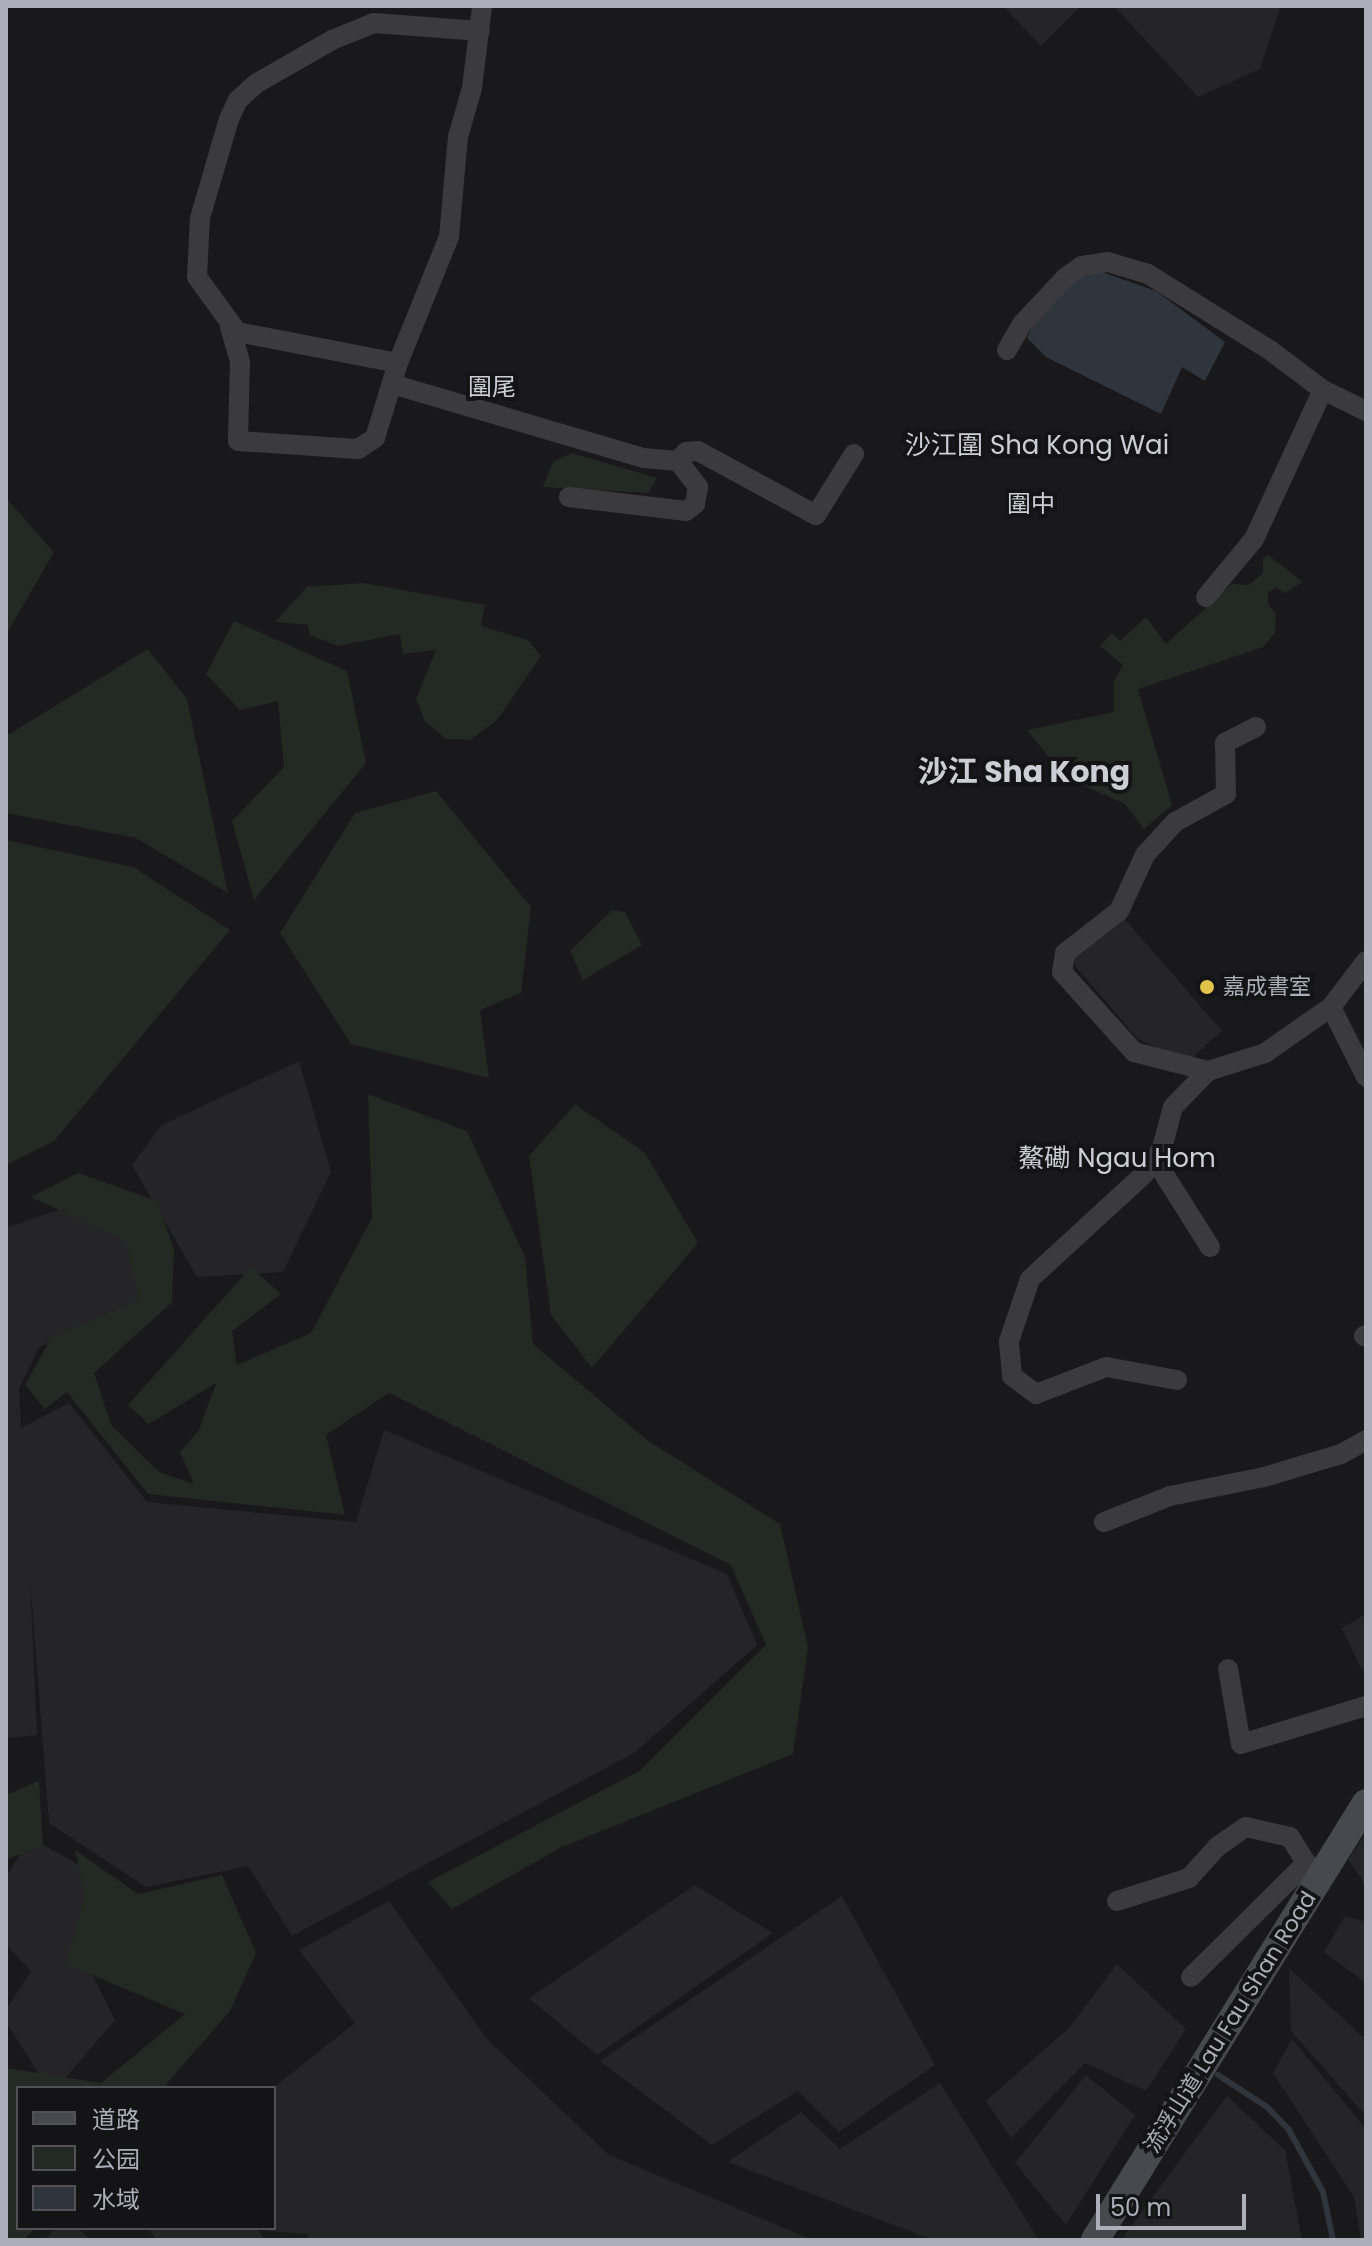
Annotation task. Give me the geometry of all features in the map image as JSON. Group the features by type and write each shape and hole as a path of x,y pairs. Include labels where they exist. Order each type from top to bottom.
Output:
{"street":[{"path":"480,31 393,21 364,26 291,61 238,100 200,218 195,261 197,277 230,327 240,362 238,441 358,449 380,429 398,363 449,237 458,137 472,88 480,31 482,6"},
{"path":"1007,350 1022,324 1066,277 1082,266 1108,262 1148,274 1323,390 1366,411"},
{"path":"230,327 246,335 398,363"},
{"path":"392,384 644,458 678,461 698,487 695,504 686,511 569,497"},
{"path":"1206,597 1254,539 1323,390"},
{"path":"678,461 686,452 698,451 812,515 820,513 854,454"},
{"path":"1256,727 1225,743 1226,794 1175,822 1145,855 1119,911 1061,960 1069,983 1134,1052 1208,1071 1256,1058 1331,1007 1366,961"},
{"path":"1331,1007 1366,1077"},
{"path":"1177,1380 1106,1367 1036,1394 1016,1383 1009,1364 1012,1323 1030,1279 1155,1160 1173,1107 1208,1071"},
{"path":"1155,1160 1210,1247"},
{"path":"1104,1522 1170,1496 1328,1458 1366,1440"},
{"path":"1228,1669 1239,1753 1366,1706"},
{"name":"流浮山道 Lau Fau Shan Road","path":"1095,2240 1314,1868 1366,1803"},
{"path":"1117,1901 1189,1878 1217,1847 1246,1827 1290,1837 1314,1868 1191,1977"}],"shaded area":[{"path":"1003,6 1081,6 1041,46"},
{"path":"1114,6 1281,6 1260,69 1198,97"},
{"path":"1123,917 1222,1031 1187,1062 1138,1039 1069,959"},
{"path":"299,1061 331,1172 283,1272 197,1277 132,1165 162,1125"},
{"path":"114,1191 156,1295 39,1347 19,1389 21,1428 69,1403 147,1502 356,1522 384,1430 727,1574 757,1645 634,1753 292,1936 248,1866 146,1887 49,1823 30,1578 37,1735 6,1738 6,1228"},
{"path":"1366,1614 1366,1670 1362,1671 1342,1628"},
{"path":"1366,1834 1366,1886 1348,1859"},
{"path":"31,1838 97,1875 82,1954 115,2020 59,2086 47,2086 6,2022 6,2010 31,1971 6,1945 6,1876"},
{"path":"695,1885 773,1933 597,2055 529,1998"},
{"path":"842,1896 935,2065 839,2132 798,2091 712,2145 600,2061"},
{"path":"389,1901 487,2039 609,2155 813,2240 309,2240 308,2234 268,2231 276,2230 276,2086 355,2023 299,1950"},
{"path":"1345,1916 1366,1922 1366,1983 1324,1952"},
{"path":"1117,1964 1186,2029 1146,2091 1085,2063 1011,2138 986,2101 1069,2028"},
{"path":"1289,1968 1366,2040 1366,2116 1291,2031"},
{"path":"1292,2039 1366,2129 1366,2240 1361,2240 1354,2197 1273,2073"},
{"path":"1086,2075 1135,2115 1066,2225 1015,2163"},
{"path":"940,2083 1039,2240 933,2240 728,2162 801,2112 840,2149"},
{"path":"1227,2096 1285,2150 1302,2240 1121,2240"},
{"path":"54,2230 80,2230 90,2240 44,2240"},
{"path":"258,2230 266,2240 157,2240 150,2232"}],"green space":[{"path":"572,453 657,478 648,493 543,487 553,462"},
{"path":"6,498 54,552 6,635"},
{"path":"1268,555 1303,582 1285,593 1276,588 1268,592 1268,604 1276,613 1275,633 1263,647 1138,689 1172,805 1144,829 1125,804 1065,777 1027,730 1114,712 1114,682 1123,665 1100,646 1112,633 1120,641 1146,617 1166,644 1232,584 1249,585 1263,573 1263,558"},
{"path":"364,583 485,605 481,626 528,640 541,656 497,720 470,740 446,739 425,721 416,699 436,650 403,654 400,634 338,646 310,635 308,625 275,622 307,587"},
{"path":"234,621 347,671 366,763 254,900 232,821 284,767 278,701 240,710 206,674"},
{"path":"148,649 187,699 228,893 136,838 6,813 6,736"},
{"path":"436,791 531,907 521,993 480,1010 489,1078 351,1044 280,933 355,813"},
{"path":"6,840 133,867 230,930 54,1141 6,1165"},
{"path":"612,910 625,912 642,945 583,980 570,951"},
{"path":"368,1094 467,1131 525,1257 533,1344 647,1440 780,1524 808,1647 793,1754 562,1847 452,1909 428,1882 641,1770 766,1645 731,1565 389,1393 326,1435 345,1515 148,1494 67,1392 45,1409 25,1385 51,1338 139,1300 126,1241 31,1197 78,1173 157,1201 174,1250 172,1302 94,1373 111,1425 159,1472 194,1484 180,1452 199,1430 216,1383 149,1424 128,1405 251,1267 281,1294 232,1331 237,1365 311,1333 372,1218"},
{"path":"575,1104 645,1153 698,1243 592,1368 551,1315 529,1156"},
{"path":"39,1781 43,1845 6,1860 6,1795"},
{"path":"75,1850 138,1894 222,1875 256,1953 230,2011 165,2086 16,2086 16,2230 33,2230 25,2239 6,2240 6,2068 101,2083 185,2014 66,1964 85,1896"}],"water":[{"path":"1102,272 1156,291 1225,342 1205,381 1182,367 1161,414 1046,357 1027,338 1038,313 1075,278"}],"waterway":[{"path":"1218,2075 1267,2107 1289,2130 1323,2192 1333,2240"}],"place":[{"name":"嘉成書室","path":"1207,987"}],"district":[{"name":"圍尾","path":"492,387"},
{"name":"沙江圍 Sha Kong Wai","path":"1037,446"},
{"name":"圍中","path":"1031,504"},
{"name":"沙江 Sha Kong","path":"1024,772"},
{"name":"鰲磡 Ngau Hom","path":"1117,1159"}]}
